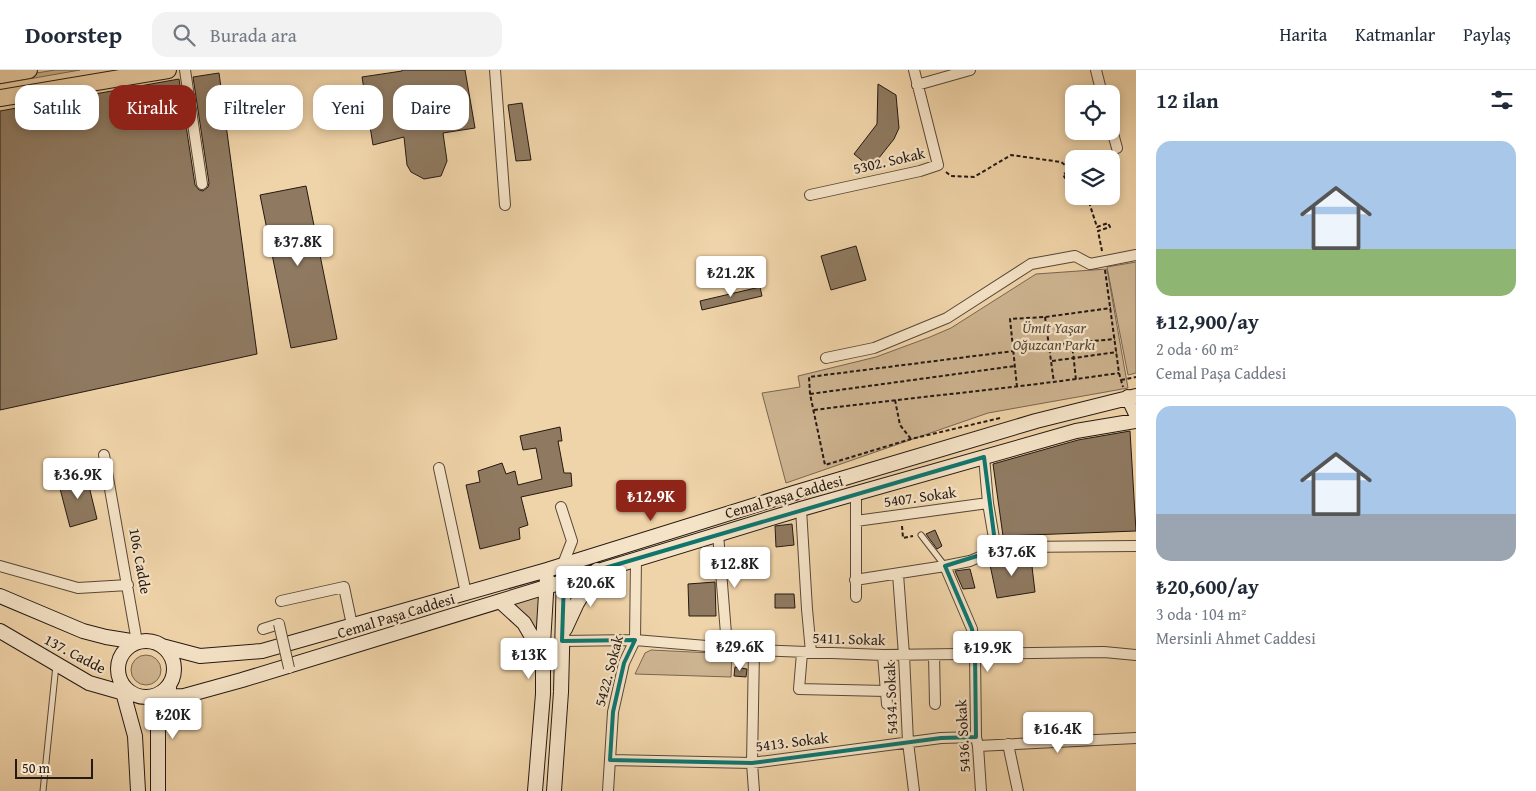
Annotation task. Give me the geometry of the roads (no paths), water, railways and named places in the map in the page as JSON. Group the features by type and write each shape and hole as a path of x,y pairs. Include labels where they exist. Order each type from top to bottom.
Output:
{"main road":[{"path":"0,74 28,70"},
{"path":"0,98 168,70"},
{"path":"1132,396 1136,414"},
{"name":"Cemal Paşa Caddesi","path":"162,646 200,656 262,651 547,570 794,492 1036,421 1132,396"},
{"name":"Cemal Paşa Caddesi","path":"163,693 184,696 802,508 1076,431 1136,421"},
{"path":"554,791 562,638 563,564"},
{"path":"535,791 543,694 547,570"},
{"path":"562,638 577,603 597,570"},
{"name":"137. Cadde","path":"0,596 83,631 137,642"},
{"path":"500,601 524,623 543,656"},
{"name":"137. Cadde","path":"0,631 92,684 121,686 138,697 147,698 163,693"},
{"path":"138,791 135,736 121,686 118,662 122,653 129,646 137,642 146,641 162,646 169,652 173,660 174,678 163,693 158,724 158,791"}],"street":[{"path":"185,70 202,184"},
{"path":"495,70 505,205"},
{"name":"5302. Sokak","path":"810,195 920,171 938,165 914,70"},
{"path":"917,85 970,70"},
{"path":"1096,70 1100,85"},
{"path":"1115,140 1117,148"},
{"path":"826,358 874,348 947,318 1031,264 1075,256 1090,264 1136,255"},
{"name":"106. Cadde","path":"104,455 137,642"},
{"path":"984,457 988,503 996,550"},
{"path":"439,468 466,593"},
{"path":"856,493 856,597"},
{"name":"5407. Sokak","path":"856,521 988,503"},
{"path":"561,507 572,541 563,564"},
{"path":"802,508 807,609 806,652 799,689 886,691"},
{"path":"718,534 727,646"},
{"path":"855,580 970,561 996,550 1015,547 1136,546"},
{"name":"5422. Sokak","path":"608,791 613,712 624,663 635,640 636,558"},
{"path":"0,566 78,588 128,585"},
{"name":"5436. Sokak","path":"945,566 972,628 975,654 977,742 981,791"},
{"name":"5434. Sokak","path":"898,574 908,742 914,791"},
{"path":"281,601 344,587 352,625"},
{"path":"263,629 279,624 289,668 271,671"},
{"name":"5411. Sokak","path":"562,638 635,640 727,646 754,650 883,655 1104,652 1136,655"},
{"path":"754,650 752,763 754,791"},
{"path":"883,655 887,704"},
{"path":"934,655 935,704"},
{"name":"5413. Sokak","path":"610,760 752,763 941,738 1008,744 1136,738"},
{"path":"1008,744 1018,791"}],"lane":[{"path":"920,535 945,566"},
{"path":"43,791 56,664"}],"park label":[{"name":"Ümit Yaşar Oğuzcan Parkı","path":"1054,336"}]}
